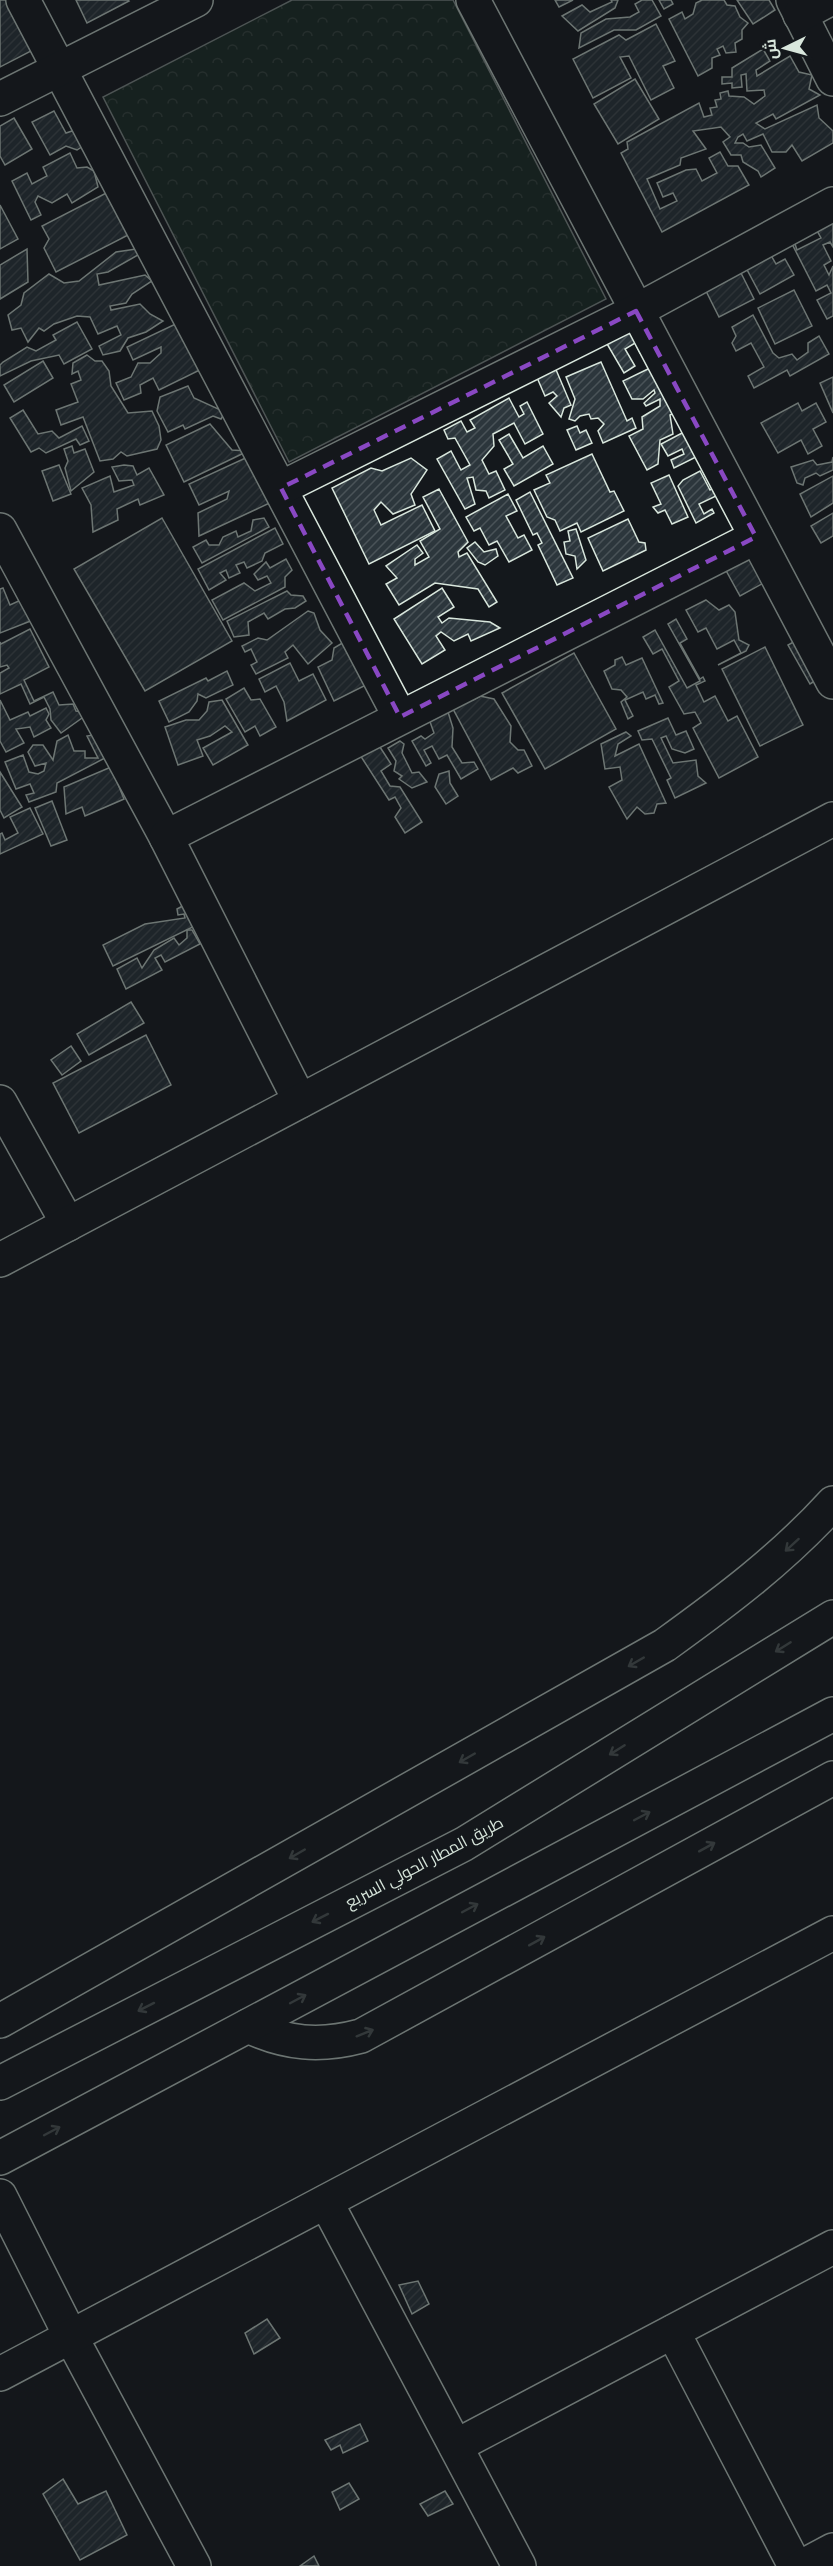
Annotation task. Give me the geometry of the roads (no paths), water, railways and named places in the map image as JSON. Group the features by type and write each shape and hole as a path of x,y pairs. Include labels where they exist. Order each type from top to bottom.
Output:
{"main road":[{"path":"23,0 400,717"},
{"path":"0,99 196,0"},
{"path":"473,0 833,682"},
{"path":"807,5 833,79"},
{"path":"281,488 636,310 833,204"},
{"path":"0,531 166,837 300,1101"},
{"path":"166,837 756,537"},
{"path":"0,1260 833,819"},
{"path":"0,1102 68,1224"},
{"path":"0,2022 665,1645 740,1592 808,1530 833,1503"},
{"name":"طريق المطار الحولي السريع","path":"0,2083 464,1844 833,1617"},
{"path":"0,2158 833,1714"},
{"path":"248,2026 269,2036 292,2042 315,2044 338,2042 361,2036 833,1778"},
{"path":"0,2374 833,1933"},
{"path":"0,2196 71,2337 194,2566"},
{"path":"327,2202 519,2566"},
{"path":"456,2446 833,2247"},
{"path":"673,2332 795,2566"},
{"path":"803,2566 833,2550"}]}
